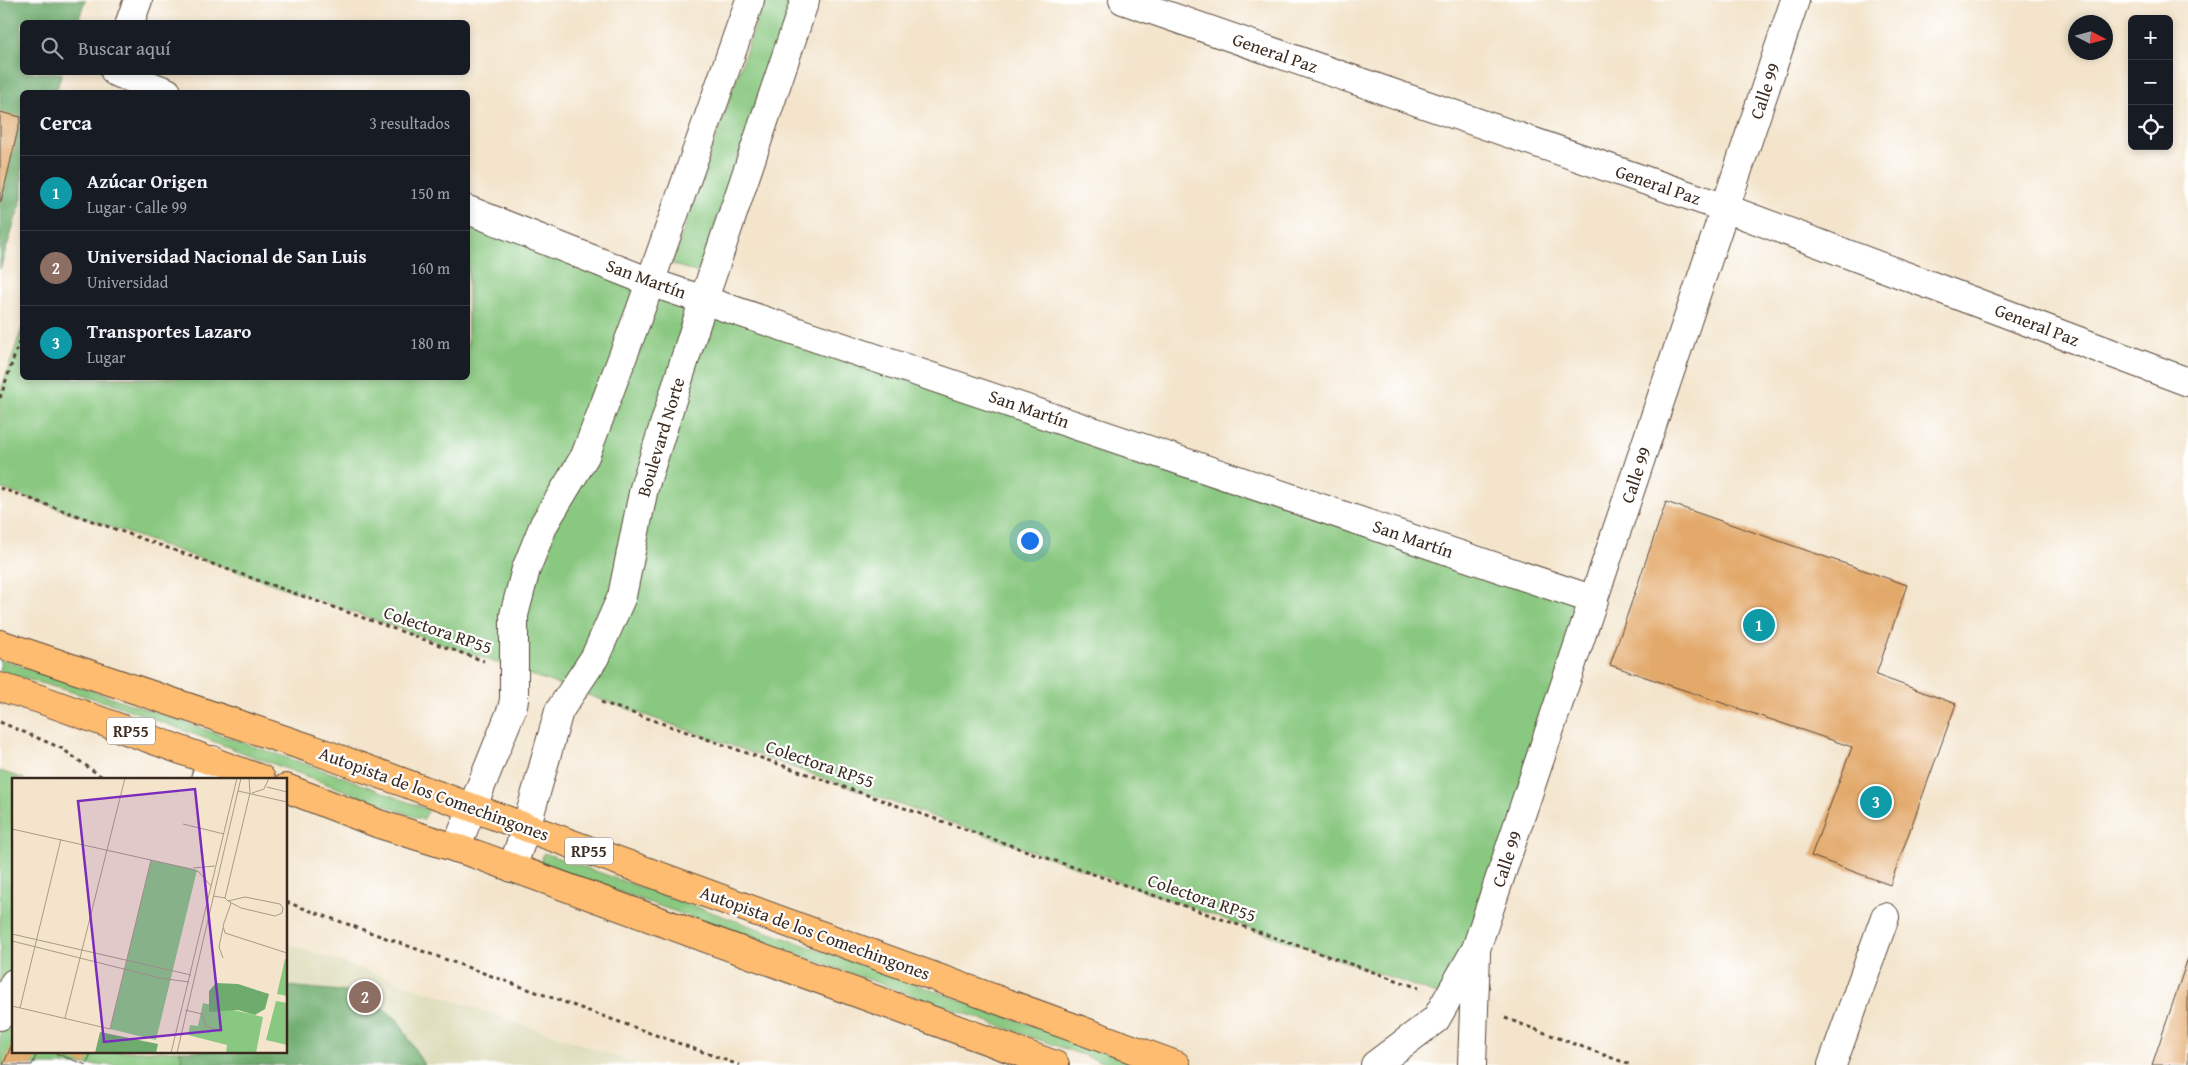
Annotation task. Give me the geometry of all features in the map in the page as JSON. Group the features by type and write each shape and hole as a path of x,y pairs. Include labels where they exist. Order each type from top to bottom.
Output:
{"main road":[{"name":"Autopista de los Comechingones","path":"0,644 312,749 1176,1065"},
{"name":"RP55","path":"0,687 40,699 208,769 256,778"},
{"name":"RP55","path":"288,789 379,824 456,848 1055,1065"}],"street":[{"path":"131,20 138,0"},
{"path":"456,848 514,700 514,615 526,569 544,524 586,456 750,0"},
{"name":"Boulevard Norte","path":"512,868 526,828 559,711 595,657 622,596 644,488 704,299 805,0"},
{"name":"General Paz","path":"1123,0 1725,208 2188,382"},
{"name":"Calle 99","path":"1476,949 1796,0"},
{"path":"123,75 161,90"},
{"name":"San Martín","path":"470,211 650,282 1594,600"},
{"path":"1832,1065 1884,917"},
{"path":"1375,1065 1436,1019 1476,949"},
{"path":"1472,1065 1476,949"},
{"path":"0,1016 12,988"}],"path":[{"path":"0,398 20,340"},
{"name":"Colectora RP55","path":"0,488 493,664"},
{"name":"Colectora RP55","path":"594,699 1426,990"},
{"path":"0,722 61,748 104,778"},
{"path":"288,903 739,1065"},
{"path":"1498,1016 1577,1043 1631,1065"}],"shaded area":[{"path":"288,944 641,1065 215,1065 288,1052"}],"green space":[{"path":"0,0 85,0 79,20 20,20 20,75 61,75 57,90 20,90 20,204 0,269"},
{"path":"764,0 793,0 698,273 672,264"},
{"path":"470,212 1594,600 1454,1000 0,488 0,392 20,334 20,380 470,380"},
{"path":"0,659 343,777 429,810 423,820 116,705 0,671"},
{"path":"0,771 22,778 12,778 12,1052 219,1052 215,1065 0,1065"},
{"path":"544,853 1144,1065 1111,1065 540,864"},
{"path":"288,986 364,993 398,1020 424,1065 182,1065 180,1052 288,1052"}],"building":[{"path":"0,112 20,117 20,121 0,202"},
{"path":"1666,502 1907,585 1876,675 1956,704 1890,885 1811,856 1852,747 1610,665"},
{"path":"2188,958 2188,1065 2152,1065"},
{"path":"12,1045 12,1052 38,1052 32,1065 3,1065"},
{"path":"53,1052 92,1052 86,1065"}],"place":[{"name":"Azúcar Origen","path":"1759,625"},
{"name":"Transportes Lazaro","path":"1876,802"},
{"name":"Universidad Nacional de San Luis","path":"365,997"}]}
